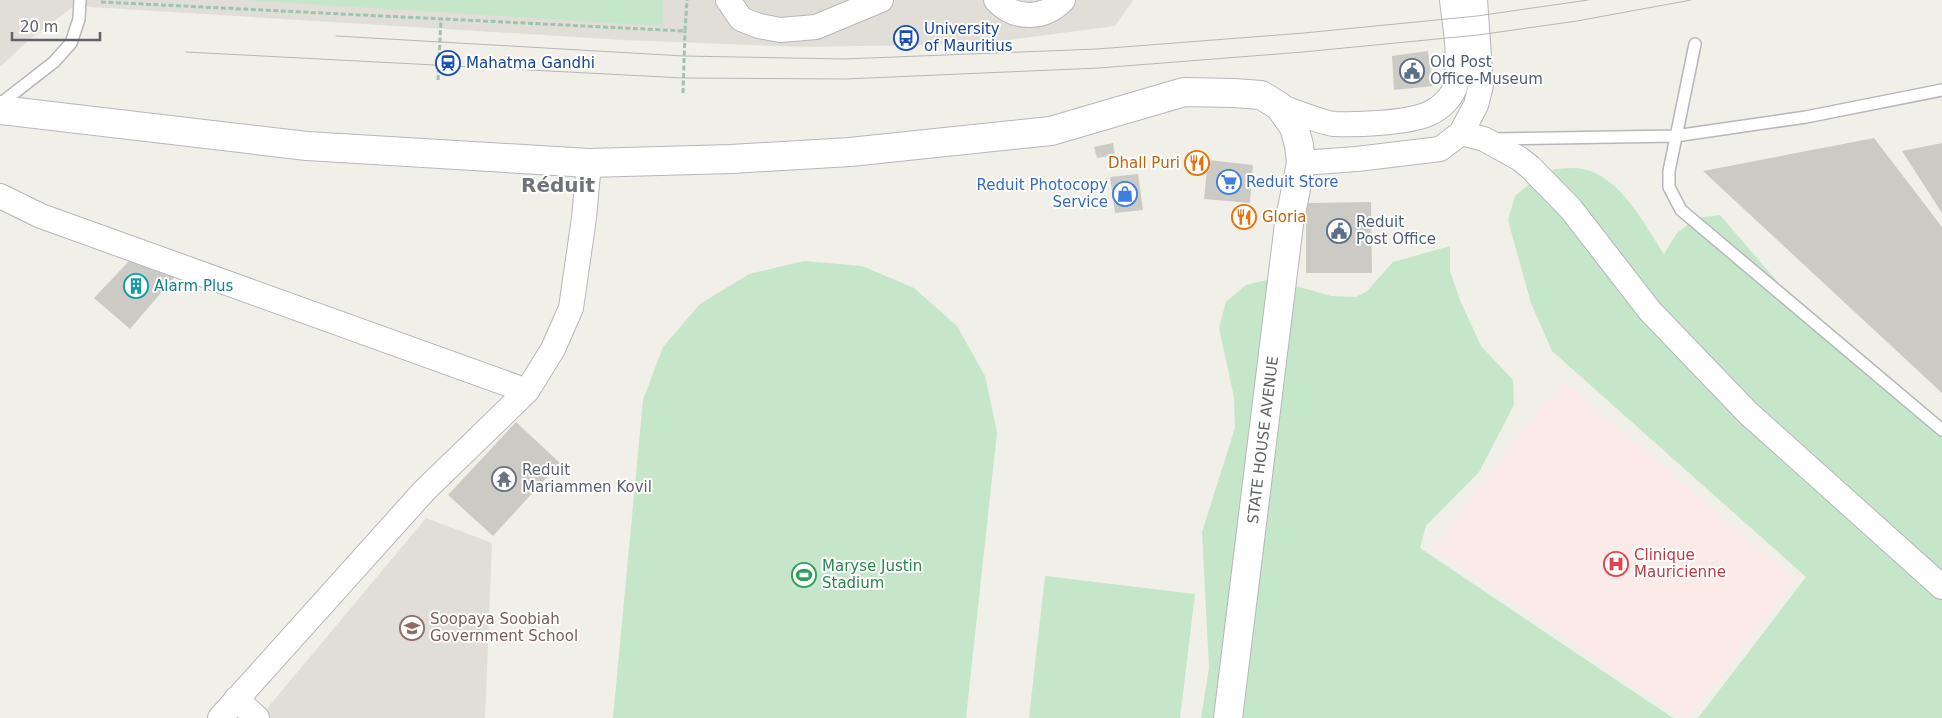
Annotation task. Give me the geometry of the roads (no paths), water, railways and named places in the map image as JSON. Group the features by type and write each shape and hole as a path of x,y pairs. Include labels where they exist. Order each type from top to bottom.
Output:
{"street":[{"path":"728,0 741,19 759,26 780,30 816,27 882,0"},
{"path":"996,0 1013,12 1028,16 1043,14 1064,0"},
{"path":"0,110 307,146 589,163 731,159 850,152 1051,131 1184,92 1261,96 1279,106 1332,124 1390,122 1427,115 1439,108 1448,99 1456,85 1457,60 1452,0"},
{"path":"1301,163 1357,159 1440,149 1460,133 1476,105 1481,85 1475,0"},
{"name":"STATE HOUSE AVENUE","path":"1228,718 1289,224 1301,163 1294,127 1279,106"},
{"path":"1460,133 1484,139 1520,159 1537,174 1570,209 1650,311 1748,414 1942,586"},
{"path":"220,718 424,491 526,391 553,349 571,308 584,218 589,163"},
{"path":"0,196 41,216 526,391"},
{"path":"236,699 257,718"}],"lane":[{"path":"0,104 54,62 71,43 79,19 80,0"},
{"path":"1695,44 1669,171 1669,187 1681,210 1942,430"},
{"path":"1484,139 1675,136 1806,116 1942,90"}],"tram line":[{"path":"336,36 684,56 844,59 1097,49 1304,33 1477,16 1588,0"},
{"path":"186,52 683,78 845,79 1099,68 1303,52 1478,35 1577,21 1691,0"}],"place":[{"name":"University of Mauritius","path":"906,38"},
{"name":"Mahatma Gandhi","path":"448,63"},
{"name":"Old Post Office-Museum","path":"1412,71"},
{"name":"Dhall Puri","path":"1197,163"},
{"name":"Reduit Store","path":"1229,182"},
{"name":"Reduit Photocopy Service","path":"1125,194"},
{"name":"Gloria","path":"1244,217"},
{"name":"Reduit Post Office","path":"1339,231"},
{"name":"Alarm Plus","path":"136,286"},
{"name":"Reduit Mariammen Kovil","path":"504,479"},
{"name":"Clinique Mauricienne","path":"1616,564"},
{"name":"Maryse Justin Stadium","path":"804,575"},
{"name":"Soopaya Soobiah Government School","path":"412,628"}],"district":[{"name":"Réduit","path":"558,185"}]}
